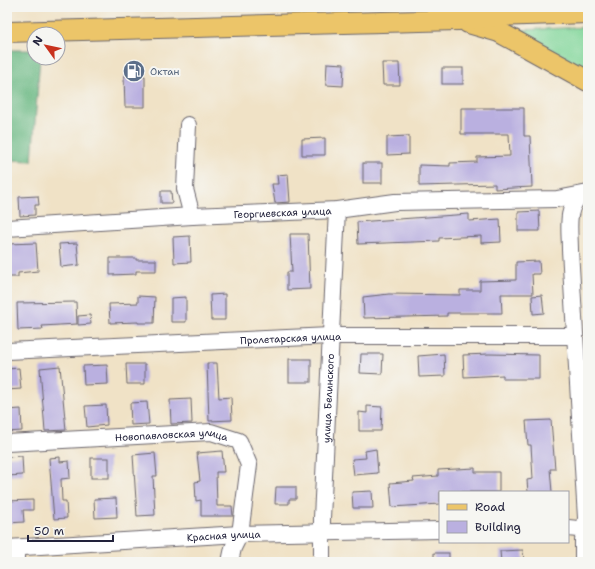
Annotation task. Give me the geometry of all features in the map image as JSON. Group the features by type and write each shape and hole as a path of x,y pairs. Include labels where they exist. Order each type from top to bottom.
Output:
{"main road":[{"path":"7,32 458,20 498,16 588,12"},
{"path":"458,20 499,32 588,81"}],"street":[{"path":"188,125 185,189 192,216"},
{"path":"583,562 583,540 587,530 582,357 575,336 570,250 570,209 575,200 586,195"},
{"name":"Георгиевская улица","path":"7,228 192,216 337,210 395,202 557,199 586,195"},
{"name":"улица Белинского","path":"322,562 330,336 337,210"},
{"name":"Пролетарская улица","path":"7,351 330,336 575,336"},
{"name":"Новопавловская улица","path":"7,443 211,432 240,441 249,465 240,534"},
{"path":"569,528 587,530"},
{"name":"Красная улица","path":"13,553 240,534 439,530"},
{"path":"230,562 233,548 240,534"}],"green space":[{"path":"588,27 588,75 517,37 519,30"},
{"path":"7,50 26,50 26,66 39,66 32,161 7,160"}],"building":[{"path":"327,63 344,64 343,86 326,85"},
{"path":"382,63 399,63 400,85 383,85"},
{"path":"442,68 463,68 463,84 442,84"},
{"path":"124,76 145,76 145,107 125,107"},
{"path":"461,108 524,108 524,136 530,136 532,187 495,189 495,184 419,186 419,165 450,166 450,163 477,162 477,157 510,156 509,134 461,134"},
{"path":"409,136 409,154 387,155 387,137"},
{"path":"325,138 325,155 302,155 302,139"},
{"path":"363,163 382,163 382,183 363,183"},
{"path":"288,174 290,202 275,203 272,184 278,184 277,175"},
{"path":"161,191 171,191 172,203 161,203"},
{"path":"38,196 39,205 35,205 35,215 20,216 19,197"},
{"path":"539,211 540,231 518,231 518,212"},
{"path":"469,214 469,221 500,219 501,242 481,243 481,236 439,238 439,241 358,244 357,222"},
{"path":"290,234 308,234 310,289 287,290 287,272 292,272"},
{"path":"190,236 191,262 174,263 173,237"},
{"path":"36,243 38,271 18,273 18,277 7,277 7,244"},
{"path":"77,243 79,265 61,267 59,244"},
{"path":"110,258 156,260 156,271 136,271 136,274 110,275"},
{"path":"539,261 540,274 532,274 533,294 501,294 502,313 447,313 447,316 364,318 363,297 389,294 460,295 460,290 480,290 480,281 516,280 516,262"},
{"path":"225,294 225,320 211,320 210,295"},
{"path":"542,295 544,313 533,314 532,296"},
{"path":"138,296 155,297 154,323 110,323 109,304 138,303"},
{"path":"186,297 186,322 171,322 171,298"},
{"path":"76,302 77,324 42,326 43,329 18,330 17,303"},
{"path":"90,315 91,324 78,325 78,316"},
{"path":"361,354 383,354 382,374 360,373"},
{"path":"444,354 445,376 419,377 418,356"},
{"path":"463,355 539,355 539,379 503,379 503,375 464,377"},
{"path":"289,359 311,359 311,382 289,382"},
{"path":"207,363 217,363 219,398 231,397 232,420 209,421"},
{"path":"126,364 145,364 145,384 127,384"},
{"path":"107,365 108,384 84,385 83,366"},
{"path":"60,366 66,430 45,431 40,368"},
{"path":"19,368 21,389 7,390 7,369"},
{"path":"191,399 192,423 171,424 170,400"},
{"path":"147,402 149,424 131,425 130,403"},
{"path":"106,405 107,425 87,427 85,406"},
{"path":"367,406 382,407 381,431 359,431 359,412 367,413"},
{"path":"21,409 22,431 7,432 7,410"},
{"path":"551,420 555,469 550,469 552,491 528,491 527,480 533,479 531,445 528,445 526,421"},
{"path":"376,449 378,473 354,475 352,459 366,458 365,451"},
{"path":"222,451 224,472 216,472 217,506 232,506 233,516 201,516 201,500 196,501 195,482 200,481 197,453"},
{"path":"155,453 157,476 153,476 155,515 137,516 133,455"},
{"path":"22,456 23,475 7,476 7,457"},
{"path":"60,457 60,462 69,461 70,478 61,479 62,501 66,501 67,518 54,519 49,458"},
{"path":"91,458 109,458 109,478 91,478"},
{"path":"475,468 475,472 499,472 499,491 439,491 439,504 392,507 390,483 414,481 413,478 438,476 438,470"},
{"path":"276,487 296,487 296,499 289,499 289,504 275,504"},
{"path":"372,491 373,508 353,508 352,492"},
{"path":"116,498 117,517 95,518 94,499"},
{"path":"33,500 33,510 23,510 24,522 7,523 7,501"},
{"path":"523,550 524,562 501,562 500,551"},
{"path":"434,553 449,553 449,562 434,562"}],"place":[{"name":"Октан","path":"134,71"}]}
